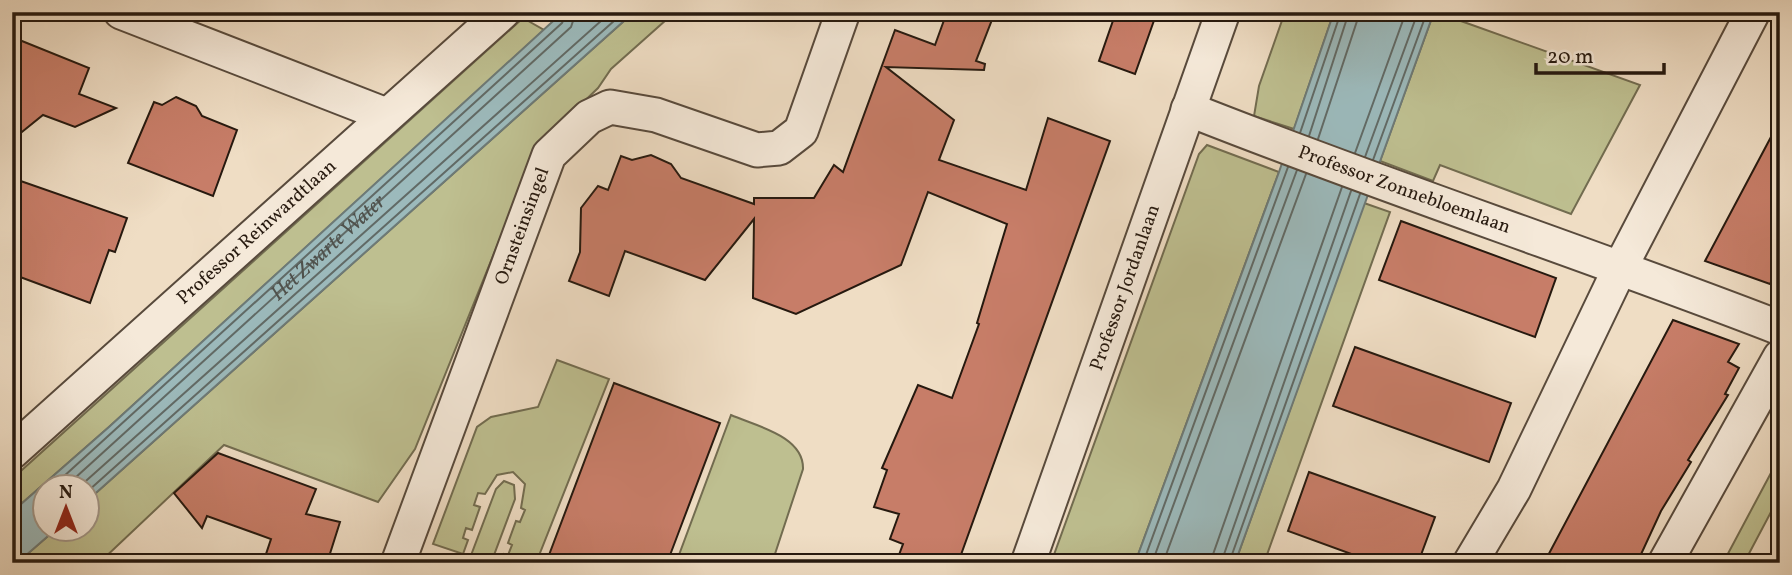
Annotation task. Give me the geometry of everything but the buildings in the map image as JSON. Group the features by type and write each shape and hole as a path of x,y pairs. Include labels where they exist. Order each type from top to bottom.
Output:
{"street":[{"path":"121,12 386,115"},
{"name":"Professor Reinwardtlaan","path":"12,452 503,12"},
{"name":"Ornsteinsingel","path":"398,563 549,155 589,117 610,107 656,115 757,150 779,148 801,131 843,12"},
{"name":"Professor Jordanlaan","path":"1028,563 1223,12"},
{"path":"1470,563 1514,489 1621,266 1753,12"},
{"name":"Professor Zonnebloemlaan","path":"1188,109 1279,146 1621,266 1780,328"},
{"path":"1665,563 1780,357"}],"green space":[{"path":"634,12 675,12 611,69 598,88 537,147 415,449 378,502 224,445 99,563 17,563 39,544 102,544 102,487"},
{"path":"1285,12 1334,12 1294,129 1254,116 1259,86"},
{"path":"1434,12 1463,12 1461,21 1640,85 1571,214 1440,165 1433,181 1380,161"},
{"path":"523,18 544,30 55,474 32,474 32,494 12,512 12,479"},
{"path":"1207,145 1279,172 1135,563 1051,563 1199,154"},
{"path":"1364,203 1390,212 1264,563 1235,563"},
{"path":"557,360 609,379 536,563 500,563 504,554 508,555 512,545 508,543 516,521 520,522 525,510 521,508 525,484 513,472 497,475 485,494 478,493 474,505 480,507 472,530 466,528 463,538 468,540 463,554 433,544 477,427 491,417 538,407"},
{"path":"731,415 787,440 796,448 801,458 803,469 772,563 676,563"},
{"path":"1780,456 1780,495 1744,563 1723,563"},
{"path":"504,481 514,485 515,499 491,563 470,558 496,489"}],"water":[{"name":"Het Zwarte Water","path":"563,12 634,12 102,487 102,474 55,474"},
{"path":"1334,12 1434,12 1235,563 1135,563 1279,172"},
{"path":"32,494 32,544 39,544 17,563 12,563 12,512"}]}
